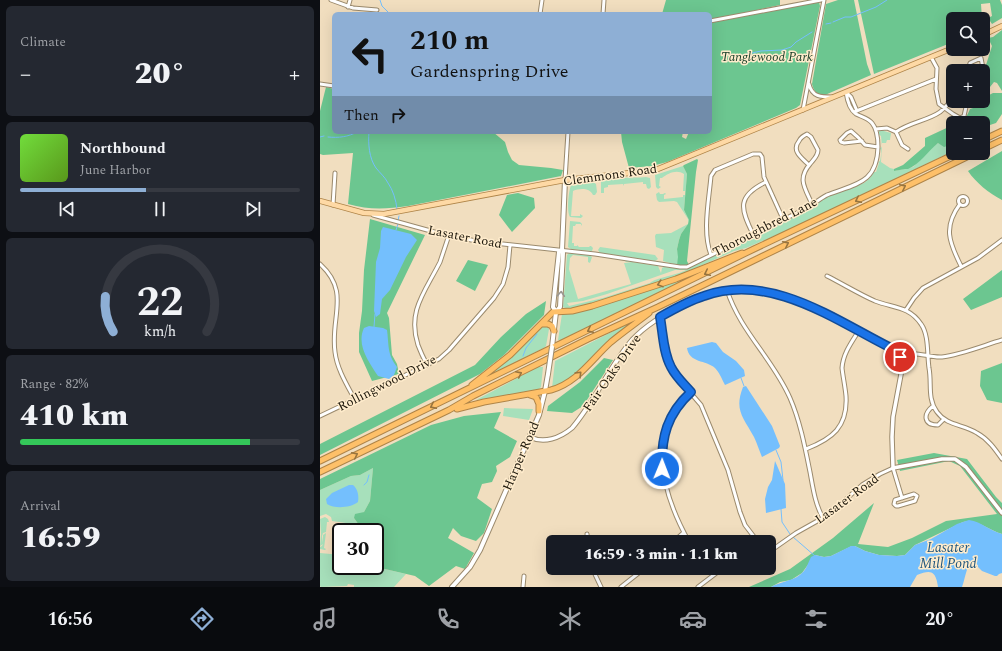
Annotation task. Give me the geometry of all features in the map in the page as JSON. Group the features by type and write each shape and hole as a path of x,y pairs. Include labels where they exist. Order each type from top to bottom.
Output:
{"highway":[{"path":"990,137 1002,131"},
{"path":"990,146 1002,140"},
{"path":"320,461 468,388 519,365 946,158"},
{"path":"320,472 449,410 473,396 588,339 658,307 960,160"},
{"path":"468,388 510,355 542,324 551,313 572,311 592,306 676,279 746,251 754,250"},
{"path":"449,410 472,404 558,389 568,384 612,342 658,307"},
{"path":"542,324 552,326 554,333"},
{"path":"528,395 534,395 536,397 540,411"}],"main road":[{"path":"990,32 1000,27"},
{"name":"Clemmons Road","path":"320,202 370,214 384,214 565,180 658,169 946,51"},
{"name":"Harper Road","path":"452,587 475,560 530,437 540,411 548,374 556,312 560,307 565,180"}],"street":[{"path":"331,0 348,7 377,10"},
{"path":"348,7 350,0"},
{"path":"540,12 542,0"},
{"path":"603,12 604,0"},
{"path":"712,21 822,0 803,110"},
{"path":"932,57 937,68 936,89 939,104 958,118 962,118 966,108"},
{"path":"970,64 982,58 983,64"},
{"path":"855,111 936,78"},
{"path":"809,80 810,89 815,94 821,97 834,97"},
{"path":"320,84 332,86"},
{"path":"846,92 851,97 855,111 870,121 876,129 887,128 896,132 900,143 908,149"},
{"path":"896,132 905,126 936,114 946,107"},
{"name":"Thoroughbred Lane","path":"562,250 683,267 690,266 826,196 866,180 877,159 878,147 876,129"},
{"path":"862,141 844,143 840,140 851,131 862,141 867,146 878,147"},
{"path":"565,180 568,134"},
{"path":"809,165 798,155 796,149 802,136 807,134 811,137 818,150 817,156 804,173 803,179 812,204"},
{"path":"711,255 707,243 707,228 711,176 713,172 758,153 762,157 763,173 766,182 783,219"},
{"path":"333,205 335,173"},
{"path":"752,234 743,211 744,200 752,189 766,182"},
{"path":"960,204 951,218 949,236 950,244 961,266"},
{"name":"Lasater Road","path":"370,214 476,241 562,250"},
{"path":"428,365 415,336 414,321 417,305 440,260 448,235"},
{"path":"906,310 923,288 978,258 1002,240"},
{"name":"Rollingwood Drive","path":"320,416 428,365 439,359 449,350 494,298 503,284 508,267 510,245"},
{"path":"320,264 333,278 337,290 337,305 333,334 335,352 339,369 355,400"},
{"path":"827,276 876,301 906,310 912,314 921,324 925,334 931,381 931,400 934,406 943,420 977,432 989,442 1002,459"},
{"path":"727,290 737,315 784,384 797,416 806,449 816,499 823,518"},
{"name":"Fair Oaks Drive","path":"530,437 538,440 545,440 562,435 572,428 626,349 638,334 660,317 705,295 727,290 755,290 772,292 818,310 891,348 900,357"},
{"path":"660,317 667,356 671,366 676,376 701,405 710,423 728,470 740,512 745,525 753,535"},
{"path":"806,449 830,438 841,424 845,412 846,401 842,374 843,362 845,353 858,332"},
{"path":"902,498 893,468 892,437 896,397 902,370 900,357 911,353 942,357 1002,340"},
{"path":"683,533 665,486 662,460 663,441 668,423 678,405 691,392"},
{"path":"934,406 926,413 928,422 938,425 943,420"},
{"name":"Lasater Road","path":"776,547 796,533 823,518 837,508 862,485 880,474 893,468 942,459 955,459 966,467 1002,513"},
{"path":"914,494 917,498 915,501 896,506 894,502 902,498 914,494"},
{"path":"595,575 601,587"},
{"path":"621,587 636,575"},
{"path":"698,587 714,575"},
{"path":"523,587 524,576"}],"green space":[{"path":"666,0 780,0 780,5 712,20 712,12 663,12"},
{"path":"838,0 854,0 867,64 871,75 825,95 816,92 812,84 826,4"},
{"path":"858,0 1000,0 1002,5 1002,18 992,24 990,21 990,17 992,16 990,3 981,4 982,12 946,12 946,45 874,74"},
{"name":"Tanglewood Park","path":"819,2 820,6 800,105 667,162 652,166 629,168 621,134 683,134 682,137 686,139 688,134 712,134 712,23"},
{"path":"1002,30 1002,91 997,83 994,82 990,87 990,64 986,64 992,46 990,38"},
{"path":"326,87 332,88 332,134 495,134 505,142 512,160 519,165 563,170 561,176 408,206 378,208 348,204 353,153 320,154 320,111"},
{"path":"1002,93 1002,114 996,123 990,125 990,116 967,116 970,109 990,108 990,94"},
{"path":"946,128 946,146 944,147 938,143 912,167 894,171 894,169 903,165 925,146 925,138"},
{"path":"879,130 891,133 890,140 887,140 886,143 882,143 882,146 881,136 878,134"},
{"path":"938,143 946,146 946,154 800,225 746,248 734,251 682,274 583,306 568,309 563,307 567,255 569,253 589,255 592,257 590,263 588,262 588,257 573,255 570,258 569,269 578,299 631,284 624,263 632,263 625,262 626,261 658,266 661,273 662,268 664,267 683,268 811,207 827,197 864,183 874,172 876,172 881,153 880,148 882,147 881,162 894,169 894,171 913,167 932,147","holes":["675,270 686,270 603,298 569,306 567,303 583,301 607,294"]},
{"path":"1002,151 1002,200 983,187 968,171 987,160 990,160 990,158"},
{"path":"697,159 687,261 689,265 677,265 677,249 679,240 689,220 684,210 687,174 683,166"},
{"path":"683,166 687,174 684,210 689,220 688,224 688,219 677,202 659,202 656,194 659,192 660,194 665,193 664,199 683,197 683,195 685,195 685,191 683,191 684,174 678,172 670,173 660,178 659,186 661,187 658,189 656,187 655,175"},
{"path":"646,177 650,178 651,187 649,189 647,188 646,184 643,184 643,182 624,184 624,186 623,184 608,185 608,187 604,188 604,193 601,193 602,179"},
{"path":"593,182 596,184 597,192 595,195 584,189 573,191 571,216 580,216 580,214 583,216 581,218 570,217 568,210 568,199 572,183"},
{"path":"518,193 534,198 535,208 512,232 499,215 507,195"},
{"path":"370,219 425,235 387,313 389,318 392,355 397,364 399,374 372,381 359,352 364,270"},
{"path":"570,221 580,222 582,224 581,226 581,224 576,224 573,226 572,243 574,243 574,246 591,246 593,248 592,251 571,249 568,247"},
{"path":"688,224 679,240 677,249 679,257 677,265 663,261 664,250 656,247 656,234 671,233"},
{"path":"600,247 655,255 658,259 655,261 600,253 598,250"},
{"path":"468,260 488,265 475,291 456,281"},
{"path":"1002,270 1002,297 971,310 963,299"},
{"path":"686,278 562,340 558,340 562,314"},
{"path":"546,301 544,315 504,355 480,374 320,455 320,444 475,365 501,337 526,314"},
{"path":"629,323 630,325 602,348 569,380 552,388 555,361"},
{"path":"543,326 546,326 549,329 546,346 544,348 495,372 494,371 513,356"},
{"path":"604,358 613,360 583,406 572,413 547,411 548,406 580,382"},
{"path":"1002,363 1002,403 987,400 980,386 981,371"},
{"path":"538,367 543,367 541,387 538,390 476,400"},
{"path":"504,408 533,409 529,420 503,416"},
{"path":"501,412 494,428 517,441 510,457 496,466 497,471 492,482 482,484 477,498 492,509 484,533 476,541 461,536 453,528 448,538 474,553 465,569 456,566 429,586 415,576 384,569 384,523 358,523 354,518 355,514 364,512 370,501 373,468 360,475 351,476 320,490 320,479 431,425 464,416"},
{"path":"934,453 967,459 1002,503 1002,534 978,523 968,521 963,522 915,545 905,555 879,555 852,546 831,556 824,557 815,555 802,573 791,580 780,582 771,587 749,587 790,569 833,538 874,503 858,544 888,547 912,538 946,521 997,514 960,466 949,461 900,471 897,460"},
{"path":"373,468 370,501 364,512 354,518 358,523 332,521 331,517 326,514 320,516 320,490 351,476 360,475"},
{"path":"325,517 329,522 327,522 326,532 323,533 322,536 323,543 323,535 326,533 325,550 320,549 323,544 320,546 320,519"},
{"path":"320,553 332,554 332,575 384,575 384,569 406,574 394,587 354,587 354,585 348,584 347,586 320,586"}],"water":[{"path":"383,227 411,234 417,240 406,257 390,290 382,299 380,314 376,317 374,311 376,262"},
{"path":"369,326 387,330 390,354 397,367 394,375 389,379 378,376 365,353 362,334 364,328"},
{"path":"712,342 716,343 723,352 736,361 744,370 745,376 725,385 715,368 694,359 688,353 687,348"},
{"path":"746,386 772,426 780,446 762,457 754,437 741,413 739,402 740,395 743,387"},
{"path":"775,461 785,484 786,508 766,513 765,499 768,487 772,480"},
{"path":"349,485 353,485 356,488 358,502 351,506 342,507 334,507 327,504 326,499 332,493"},
{"name":"Lasater Mill Pond","path":"969,520 1002,534 1002,573 997,576 982,571 972,562 967,570 962,587 938,587 934,575 926,572 917,575 910,587 771,587 797,577 805,569 811,557 815,555 824,557 831,556 851,546 855,546 879,555 905,555 915,545 931,539 957,524"}],"waterway":[{"path":"380,0 382,6 388,12"},
{"path":"833,22 845,17 851,17 876,7 887,0"},
{"path":"826,24 831,23"},
{"path":"743,55 761,51 782,50 791,47 812,32"},
{"path":"328,137 343,137 352,134"},
{"path":"369,134 370,155 376,168 391,189 397,209"},
{"path":"320,137 324,136"},
{"path":"398,221 399,216"},
{"path":"396,230 398,224"},
{"path":"374,327 375,314"},
{"path":"523,356 526,348 537,334"},
{"path":"741,378 744,386"},
{"path":"776,450 781,462 783,480"},
{"path":"364,485 367,482 369,475"},
{"path":"781,509 782,522 790,534"},
{"path":"793,537 815,556"}],"route":[{"path":"662,469 663,441 668,423 678,405 691,392 676,376 671,366 667,356 660,317 688,302 705,295 727,290 738,289 772,292 818,310 891,348 900,357"}]}
